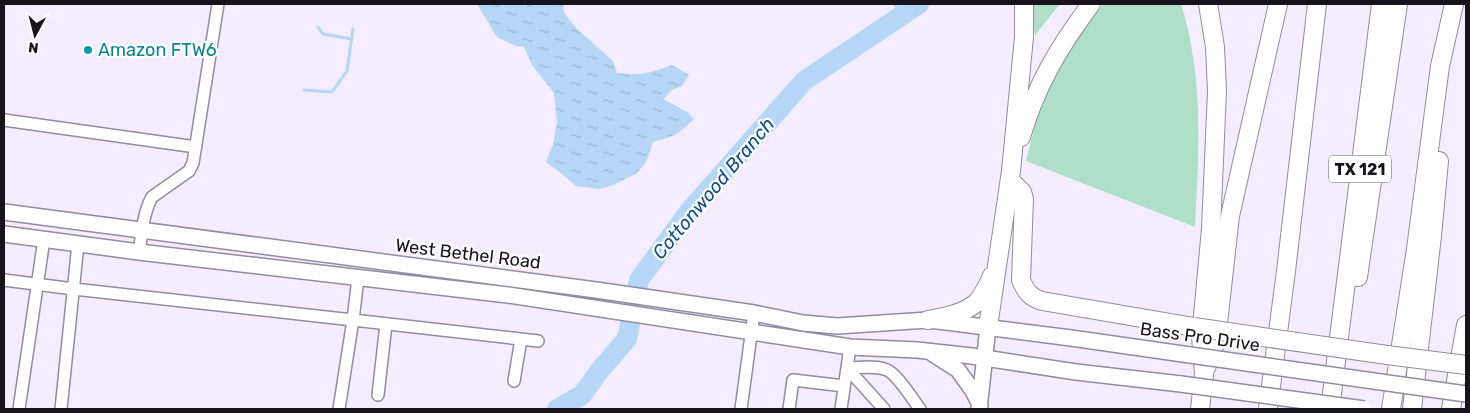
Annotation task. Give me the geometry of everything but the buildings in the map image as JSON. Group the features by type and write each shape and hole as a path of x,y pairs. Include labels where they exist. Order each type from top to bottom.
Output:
{"highway":[{"path":"988,327 1010,175 1024,37 1024,4"},
{"path":"1010,175 1034,98 1048,68 1068,34 1091,4"},
{"path":"1200,409 1204,374 1201,337 1211,229 1217,91 1215,47 1208,4"},
{"path":"1204,374 1216,341 1230,216 1278,4"},
{"path":"1268,409 1317,4"},
{"name":"TX 121","path":"1330,409 1381,4"},
{"path":"1339,335 1358,282 1398,4"},
{"path":"1412,409 1425,235 1454,4"},
{"path":"1010,175 1022,192 1024,199 1021,280 1032,298 1042,302 1194,327 1466,365"},
{"path":"1391,409 1425,235"},
{"path":"928,320 947,316 974,304 996,269"},
{"path":"1451,409 1466,325"}],"main road":[{"name":"West Bethel Road","path":"4,212 596,290 754,313 803,323 837,326 928,320"},
{"name":"West Bethel Road","path":"4,234 139,252 508,295 850,347"},
{"path":"358,278 361,259"},
{"name":"Bass Pro Drive","path":"928,320 1466,394"},
{"path":"979,407 988,327"},
{"path":"850,347 986,358 1076,372 1364,409"},
{"path":"930,352 958,370 973,391 979,407"}],"street":[{"path":"139,252 142,230 152,197 189,171 193,163 218,4"},
{"path":"4,120 196,147"},
{"path":"19,409 44,239"},
{"path":"61,409 78,244"},
{"path":"339,409 358,278"},
{"path":"4,280 538,341"},
{"path":"742,409 754,313"},
{"path":"378,395 386,324"},
{"path":"514,381 521,339"},
{"path":"841,409 850,347"},
{"path":"847,368 884,409"},
{"path":"847,368 888,370 920,409"},
{"path":"789,409 793,380 844,386"}],"green space":[{"path":"1031,4 1060,4 1035,35"},
{"path":"1104,4 1181,4 1188,31 1197,86 1198,171 1195,227 1026,161 1045,86 1064,52"}],"water":[{"path":"477,4 563,4 564,13 577,29 613,61 617,73 645,73 672,65 689,75 682,86 672,90 663,99 687,112 694,119 675,134 653,142 644,165 636,174 613,185 599,189 576,186 546,162 553,144 557,122 554,93 532,65 524,47 516,46 497,37"}],"waterway":[{"path":"894,4 903,14"},
{"name":"Cottonwood Branch","path":"557,409 582,395 600,370 627,339 639,280 691,209 804,81 919,4"},
{"path":"318,27 323,34 352,39"},
{"path":"304,90 332,92 347,71 353,29"}],"place":[{"name":"Amazon FTW6","path":"88,50"}]}
